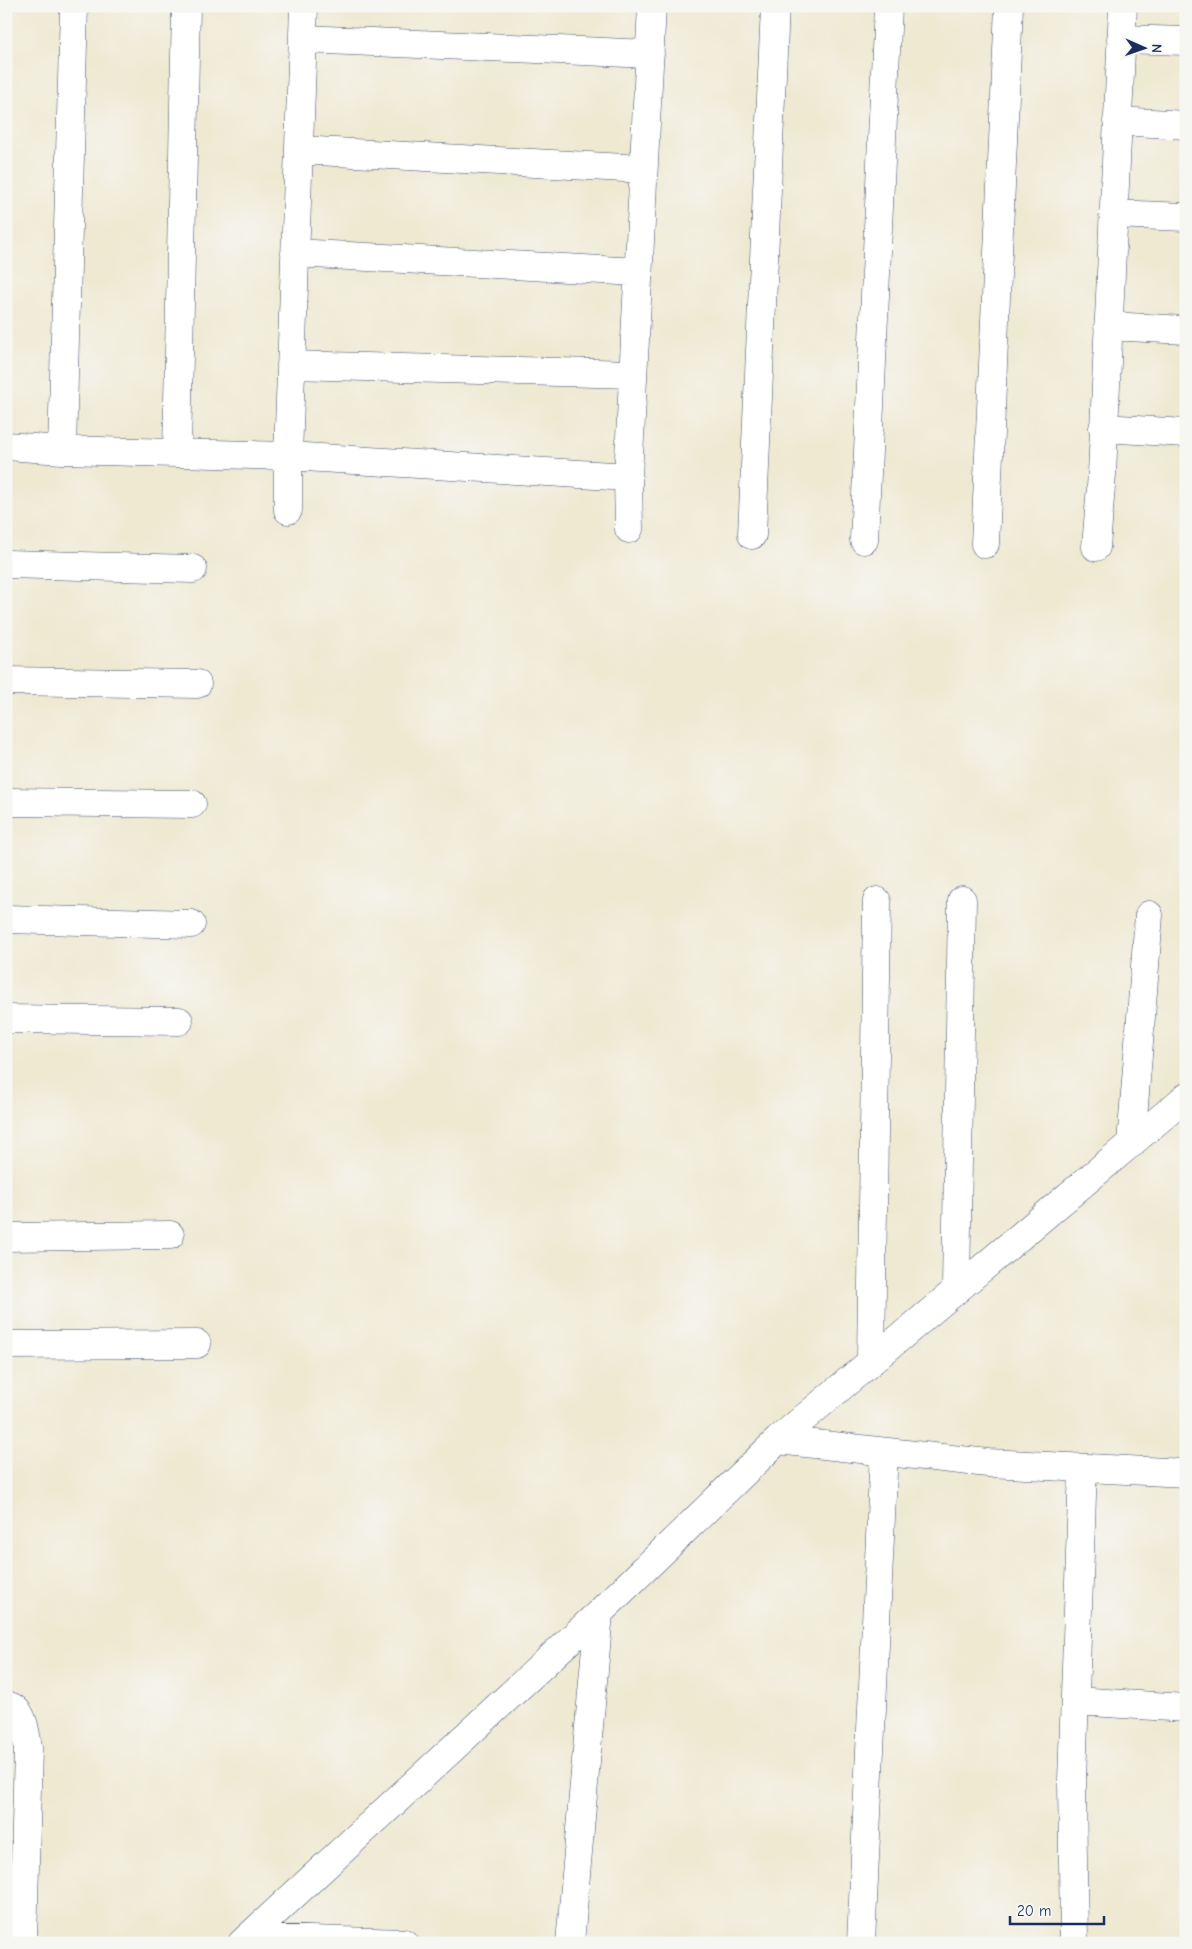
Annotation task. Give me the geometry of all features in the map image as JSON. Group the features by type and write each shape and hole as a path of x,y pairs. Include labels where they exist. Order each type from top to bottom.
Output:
{"street":[{"path":"62,450 74,6"},
{"path":"176,453 186,6"},
{"path":"288,510 288,456 304,6"},
{"path":"629,529 628,477 652,6"},
{"path":"752,535 775,6"},
{"path":"864,540 888,6"},
{"path":"984,544 1009,6"},
{"path":"1096,547 1123,6"},
{"path":"1121,39 1186,41"},
{"path":"303,40 650,54"},
{"path":"1117,121 1186,125"},
{"path":"299,150 644,169"},
{"path":"1113,214 1186,217"},
{"path":"295,253 638,272"},
{"path":"1108,326 1186,330"},
{"path":"291,365 633,374"},
{"path":"1103,428 1186,433"},
{"path":"6,446 62,450 288,456 628,477"},
{"path":"6,564 193,569"},
{"path":"6,681 197,684"},
{"path":"6,802 192,804"},
{"path":"956,1290 962,900"},
{"path":"871,1362 878,901"},
{"path":"1131,1144 1150,915"},
{"path":"6,919 190,924"},
{"path":"6,1019 179,1020"},
{"path":"245,1940 599,1613 778,1440 1186,1098"},
{"path":"6,1237 170,1235"},
{"path":"6,1345 197,1344"},
{"path":"778,1440 988,1463 1186,1473"},
{"path":"861,1943 884,1452"},
{"path":"1074,1943 1072,1780 1083,1468"},
{"path":"570,1943 599,1613"},
{"path":"1075,1700 1186,1708"},
{"path":"6,1706 13,1707 23,1718 28,1748 17,1789 15,1899 23,1943"},
{"path":"245,1940 404,1943"}]}
